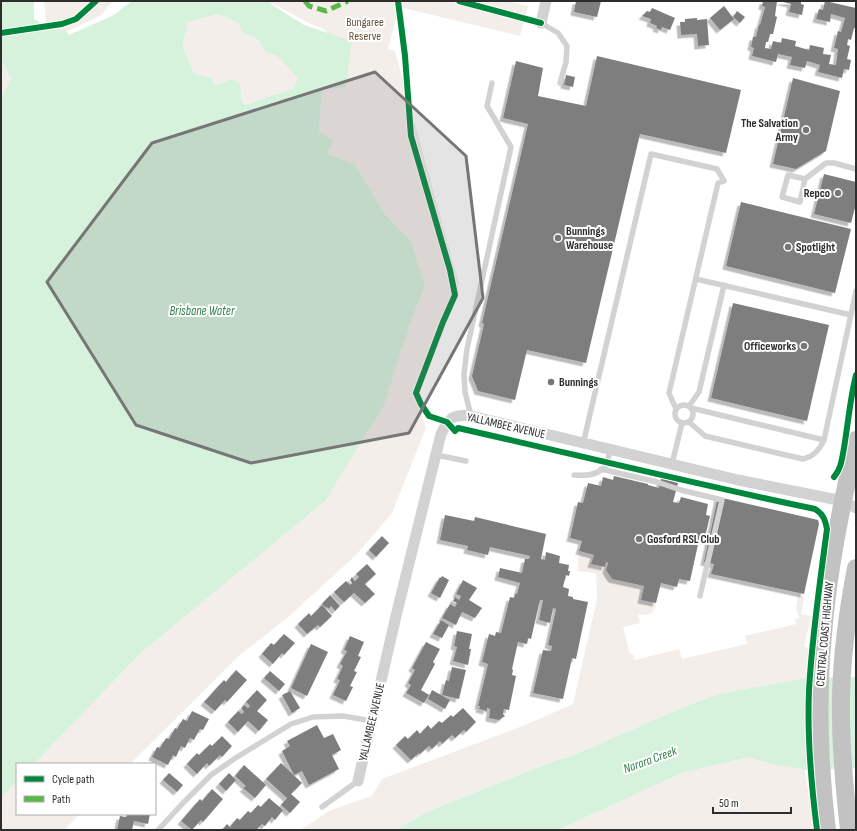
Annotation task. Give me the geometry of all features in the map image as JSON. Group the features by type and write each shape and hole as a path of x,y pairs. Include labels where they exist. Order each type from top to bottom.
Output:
{"highway":[{"name":"CENTRAL COAST HIGHWAY","path":"827,830 821,781 819,716 822,634 827,595 849,505 856,440"},
{"name":"CENTRAL COAST HIGHWAY","path":"849,830 844,778 841,711 842,667 856,568"}],"street":[{"path":"540,23 546,1"},
{"name":"YALLAMBEE AVENUE","path":"358,781 396,616 441,434 450,418 460,415 471,416 583,444 849,505"}],"lane":[{"path":"540,23 558,34 567,46 566,62 560,83"},
{"path":"471,416 465,392 464,374 467,349 511,147 487,106 492,84"},
{"path":"583,444 652,154 717,169 724,181 718,183 669,392 676,409 676,418 682,423 692,420 694,414 690,407"},
{"path":"805,179 788,175 782,197 800,202 805,179 826,163 834,163 856,169"},
{"path":"696,279 851,315"},
{"path":"690,407 699,392 724,285"},
{"path":"689,422 705,436 803,459 812,456 824,440 856,291"},
{"path":"676,409 683,404 824,440"},
{"path":"672,464 682,423"},
{"path":"574,475 588,476 601,469 607,464 610,450"},
{"path":"436,455 466,462"},
{"path":"601,469 657,482 681,490 722,500 700,596"},
{"path":"158,830 211,775 237,757 291,724 314,717 343,716 372,721"},
{"path":"322,807 358,781"}],"highlighted area":[{"path":"375,72 466,156 483,298 409,433 251,463 136,425 47,282 152,143"}],"green space":[{"path":"44,1 113,1 100,16 57,36 46,21"},
{"name":"Bungaree Reserve","path":"263,1 507,1 528,6 520,36 399,7 388,49 395,51 459,284 414,393 426,428 392,513 356,555 286,619 241,654 131,763 35,763 143,651 408,329 425,287 411,241 385,214 355,164 328,154 319,131 322,90 332,37 322,28 311,24 275,5"},
{"path":"218,14 239,23 242,32 258,40 267,53 276,55 298,78 293,88 246,105 242,101 240,84 216,85 211,78 193,73 183,45 188,22"},
{"path":"1,60 11,78 1,98"},
{"path":"579,551 594,555 592,564 605,567 606,562 608,563 612,579 644,586 641,599 656,603 654,610 650,614 638,615 640,623 623,627 630,654 633,654 635,660 679,649 682,659 747,644 745,636 796,624 795,619 799,618 796,608 798,595 804,597 801,614 811,616 804,646 809,649 807,678 722,693 686,706 578,753 536,768 426,812 397,830 300,830 331,810 372,796 382,779 525,725 573,704 597,599 596,573 578,571"},
{"path":"749,757 770,764 805,770 814,830 558,830 682,773"},
{"path":"16,782 16,815 79,815 64,830 1,830 1,798"}],"water":[{"name":"Brisbane Water","path":"1,1 34,1 34,19 41,23 46,30 65,30 69,35 112,16 132,1 266,1 304,25 352,41 346,87 322,90 319,131 333,140 328,154 355,164 385,214 411,241 425,286 408,329 384,405 325,501 143,651 35,763 16,763 16,782 1,798 1,98 11,78 1,60","holes":["218,14 239,23 242,32 258,40 267,53 276,55 298,78 293,88 246,105 242,101 240,84 233,79 216,85 211,78 193,73 183,45 188,22"]},
{"name":"Narara Creek","path":"856,677 856,768 805,770 770,764 749,757 682,773 558,830 397,830 426,812 536,768 578,753 686,706 722,693 807,678"}],"building":[{"path":"576,1 601,1 597,17 574,12"},
{"path":"763,1 777,1 775,16 777,17 773,34 770,34 765,48 771,49 773,41 781,43 782,38 796,41 795,46 809,50 810,45 824,48 823,54 831,55 829,64 836,65 838,49 834,48 838,31 841,32 845,18 831,14 830,22 816,19 819,9 823,10 825,1 856,8 856,29 854,28 851,40 848,39 847,45 850,46 847,59 851,60 849,70 844,69 842,78 818,72 820,65 807,61 805,68 790,65 792,57 778,54 776,62 752,56 754,48 751,47 753,37 756,37 765,7 762,6"},
{"path":"779,1 801,1 801,4 804,5 802,15 789,12 791,4"},
{"path":"724,6 734,19 720,30 710,18"},
{"path":"652,8 675,18 670,30 662,27 661,30 656,28 657,26 650,23 651,19 642,16 647,11 650,12"},
{"path":"737,11 745,17 740,23 733,17"},
{"path":"697,18 697,20 707,19 709,45 698,46 697,34 681,35 680,22 685,22 685,19"},
{"name":"Bunnings Warehouse","path":"597,56 741,90 726,153 640,134 586,363 527,350 515,400 478,391 472,376 484,324 482,323 528,124 503,118 516,61 543,68 538,96 586,106"},
{"path":"566,75 575,77 573,87 564,85"},
{"name":"The Salvation Army","path":"793,78 840,91 826,151 796,169 773,164"},
{"name":"Repco","path":"824,174 856,182 856,204 851,223 814,214"},
{"name":"Spotlight","path":"741,202 851,229 835,293 726,266"},
{"path":"733,303 829,325 807,421 711,398"},
{"name":"Gosford RSL Club","path":"614,476 659,488 661,478 678,483 673,502 679,503 681,497 708,504 706,515 710,516 704,541 699,540 690,581 679,579 677,587 661,583 656,603 641,600 644,586 612,579 606,570 608,563 606,562 605,567 591,564 594,555 579,551 582,541 570,538 578,502 583,503 588,483 601,486 603,477 613,480"},
{"path":"718,497 818,520 819,524 804,594 711,574 714,564 704,562"},
{"path":"445,515 474,521 475,517 546,534 541,559 545,560 546,552 560,556 559,563 569,565 569,576 566,575 563,587 569,589 568,596 573,597 573,599 588,602 576,659 572,658 563,699 533,693 543,650 551,651 552,646 548,645 556,609 553,608 550,623 539,620 543,600 540,600 531,639 528,638 527,644 518,642 512,669 512,675 516,676 509,710 504,709 503,714 505,716 499,720 489,718 490,709 487,708 487,711 479,709 480,706 478,706 488,664 482,662 489,634 495,636 496,632 501,633 510,597 514,598 515,594 517,594 520,583 498,577 500,568 522,573 525,559 529,559 530,556 490,547 488,555 467,550 468,546 440,540"},
{"path":"382,536 389,543 376,557 369,550"},
{"path":"367,564 376,574 365,584 375,594 365,603 354,593 344,602 334,592 346,581 350,585 352,583 350,580 352,577 355,581 359,577 356,574"},
{"path":"442,576 449,580 440,598 431,593"},
{"path":"463,580 477,588 469,600 482,608 475,618 462,612 456,625 442,618 450,604 455,607 457,603 453,601 455,597 459,600 461,596 456,594"},
{"path":"330,595 340,606 335,611 331,606 329,609 322,604"},
{"path":"322,605 332,616 320,627 318,625 307,634 298,624 309,613 311,616"},
{"path":"441,620 449,625 442,638 433,634"},
{"path":"457,631 472,634 468,665 453,661 457,647 454,646"},
{"path":"284,634 295,643 284,655 282,653 273,664 262,654 271,643 274,645"},
{"path":"350,636 364,642 358,656 361,657 354,671 357,672 350,686 353,687 346,701 333,695 340,680 337,679 343,666 340,664 347,651 344,650"},
{"path":"426,642 440,649 433,662 435,664 421,690 429,695 424,703 406,693 411,685 408,683 415,670 412,668"},
{"path":"311,644 328,652 307,696 291,688"},
{"path":"452,667 466,670 459,699 442,695 446,680 449,681"},
{"path":"236,670 247,680 227,702 225,700 215,711 204,702 224,680 226,682"},
{"path":"270,671 285,684 279,691 264,678"},
{"path":"257,690 267,700 257,711 268,720 259,731 248,721 238,732 228,722 238,711 242,714 244,712 241,708 244,705 248,708 250,706 246,702"},
{"path":"432,690 450,700 445,709 428,699"},
{"path":"290,691 300,708 292,713 282,695"},
{"path":"463,708 476,722 466,732 464,730 455,738 452,735 442,744 440,741 432,749 429,746 411,760 396,745 405,736 408,739 417,730 420,734 428,725 431,729 439,721 442,723 451,715 453,717"},
{"path":"192,711 209,719 203,730 200,729 194,740 190,738 185,748 181,746 176,757 173,755 168,765 152,757 157,747 160,748 166,738 169,739 175,728 177,729 183,719 187,721"},
{"path":"317,725 324,738 333,734 341,750 332,755 339,769 309,785 302,771 294,775 282,751 290,746 287,741"},
{"path":"222,736 232,746 222,757 220,755 209,766 207,763 197,774 187,764 197,753 199,755 210,744 212,746"},
{"path":"281,763 302,783 291,794 300,802 290,813 281,805 287,798 266,779"},
{"path":"244,765 266,785 255,798 243,788 246,786 235,776"},
{"path":"169,773 183,785 177,792 163,780"},
{"path":"229,773 236,780 226,791 219,784"},
{"path":"212,789 223,799 203,822 201,820 192,830 181,821 200,799 202,801"},
{"path":"269,798 283,810 275,820 272,817 265,826 262,824 256,830 222,830 227,824 230,827 237,818 240,820 248,811 251,813 258,805 261,807"},
{"path":"127,815 150,815 148,824 134,821 132,830 117,830 120,816 126,817"}],"marked path":[{"path":"305,1 309,6 326,11 348,1"}],"cycle path":[{"path":"1,33 62,24 76,19 96,1"},
{"path":"398,1 405,56 411,136 450,270 455,295 416,393 421,404 429,416 447,422 455,431 458,428 681,480 815,509 822,515 827,529 814,629 809,690 810,760 817,830"},
{"path":"459,1 541,23"},
{"path":"834,477 842,460 856,375"}],"place":[{"name":"The Salvation Army","path":"806,130"},
{"name":"Repco","path":"838,193"},
{"name":"Bunnings Warehouse","path":"558,238"},
{"name":"Spotlight","path":"788,247"},
{"name":"Officeworks","path":"804,346"},
{"name":"Bunnings","path":"551,382"},
{"name":"Gosford RSL Club","path":"639,539"}]}
